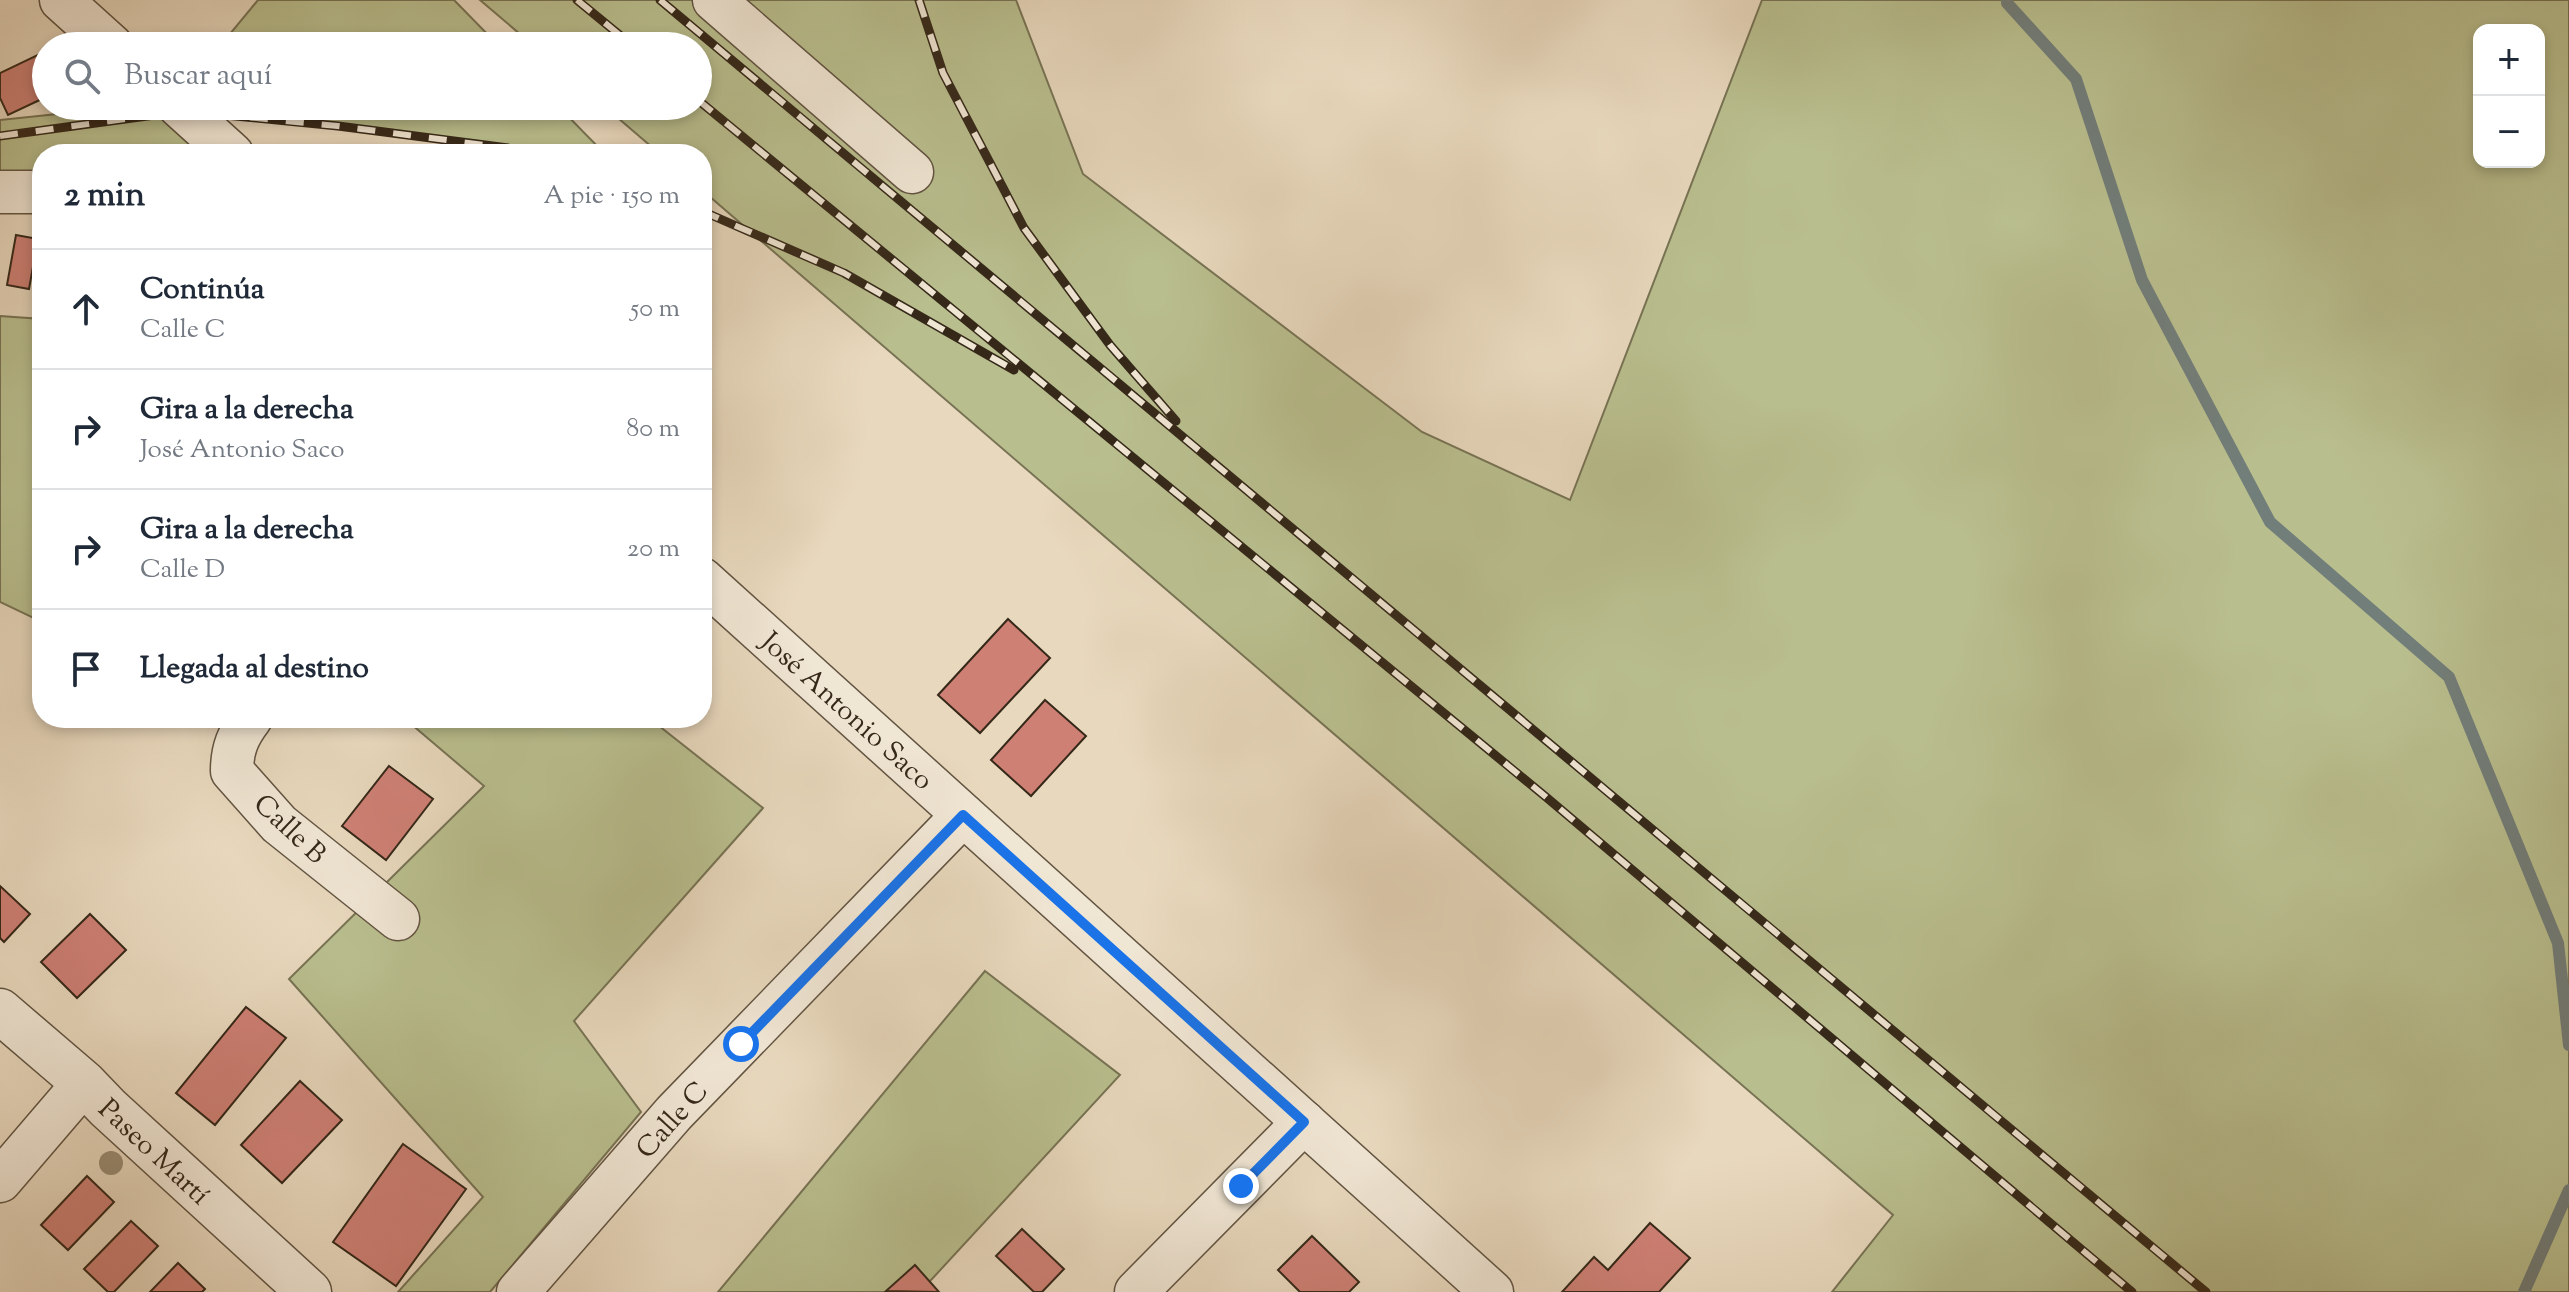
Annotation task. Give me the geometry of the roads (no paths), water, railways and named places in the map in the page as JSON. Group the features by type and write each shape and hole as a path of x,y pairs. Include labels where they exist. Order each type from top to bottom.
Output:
{"street":[{"path":"61,0 96,32"},
{"path":"714,0 912,172"},
{"path":"194,120 221,144"},
{"path":"0,192 32,192"},
{"name":"José Antonio Saco","path":"712,588 1492,1292"},
{"name":"Calle B","path":"243,728 232,755 232,771 279,824 398,919"},
{"name":"Calle C","path":"518,1292 674,1113 963,815"},
{"name":"Paseo Martí","path":"0,1011 84,1083 309,1292"},
{"path":"0,1181 84,1083"},
{"path":"1136,1292 1304,1122"}],"waterway":[{"path":"2007,0 2076,79 2142,280 2270,522 2449,677 2558,943 2569,1045"},
{"path":"2524,1292 2569,1190"}],"railway":[{"path":"577,0 616,32"},
{"path":"660,0 698,32"},
{"path":"919,0 943,73 1024,228 1110,345 1176,421"},
{"path":"712,43 2206,1292"},
{"path":"712,112 1546,797 2132,1292"},
{"path":"0,136 118,120"},
{"path":"276,120 477,144"},
{"path":"712,215 844,273 1014,370"}]}
